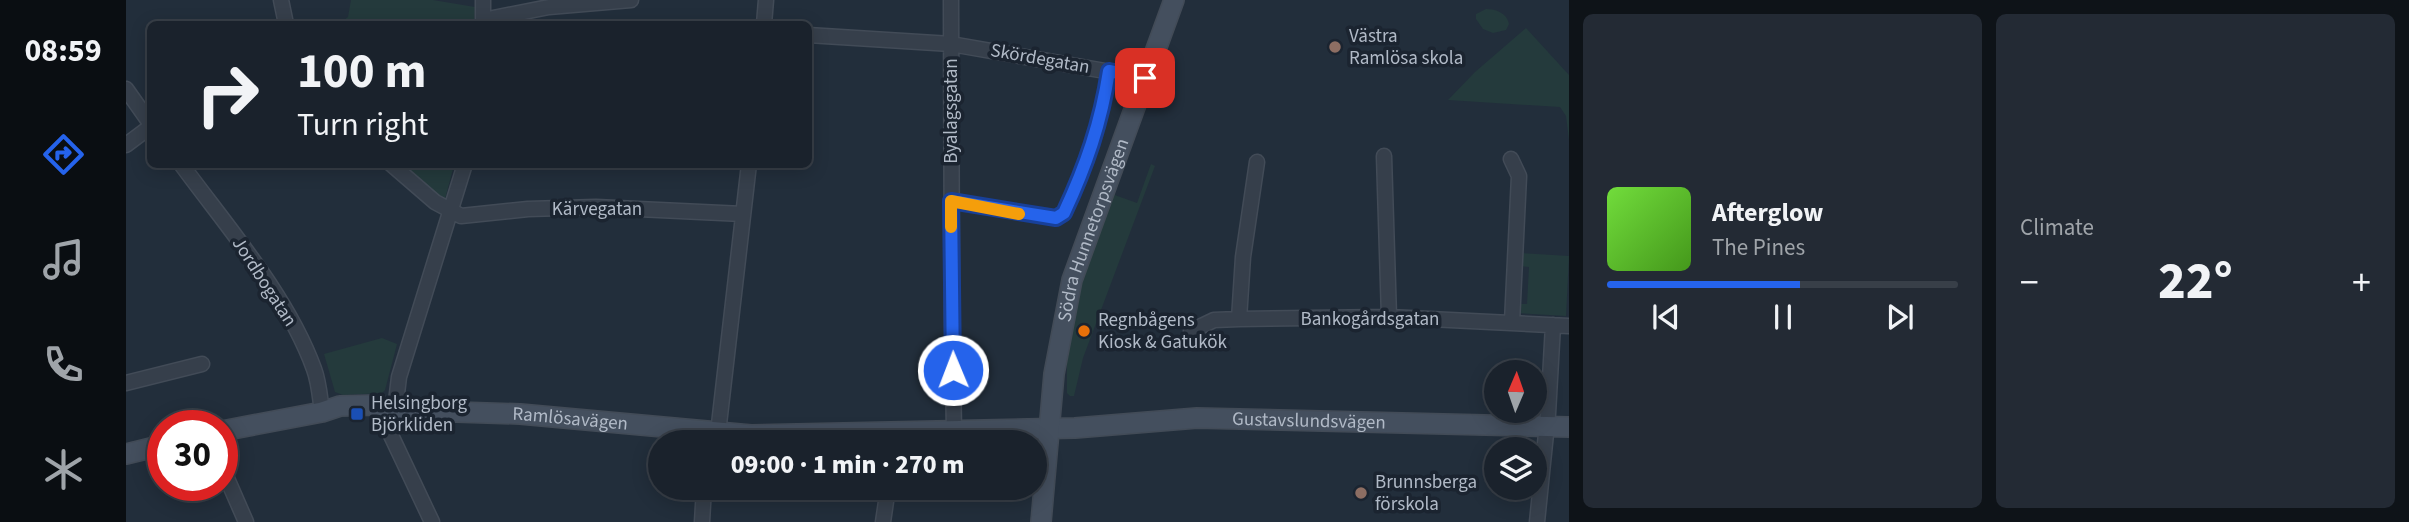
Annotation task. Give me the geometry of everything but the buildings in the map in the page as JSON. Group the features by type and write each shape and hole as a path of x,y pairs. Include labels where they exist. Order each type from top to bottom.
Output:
{"street":[{"path":"281,0 285,21"},
{"path":"483,0 483,21"},
{"path":"487,21 549,7 631,0"},
{"path":"764,21 766,0"},
{"name":"Byalagsgatan","path":"951,0 954,430"},
{"name":"Södra Hunnetorpsvägen","path":"1041,522 1054,374 1072,280 1174,0"},
{"name":"Skördegatan","path":"812,35 951,44 1145,78"},
{"path":"126,89 147,120"},
{"path":"126,145 147,128"},
{"path":"1384,156 1389,317"},
{"path":"1511,159 1519,176 1512,322"},
{"path":"1239,319 1243,257 1257,162"},
{"name":"Jordbogatan","path":"184,168 257,268 294,326 315,372 322,412"},
{"path":"396,168 435,202 451,212"},
{"path":"432,522 389,431 399,377 464,168"},
{"path":"712,430 749,168"},
{"name":"Kärvegatan","path":"451,212 461,216 528,209 596,207 743,214"},
{"name":"Bankogårdsgatan","path":"1191,331 1214,320 1389,317 1569,326"},
{"path":"1537,522 1553,325"},
{"path":"126,383 202,364"},
{"name":"Ramlösavägen","path":"238,428 345,405 378,405 391,410 544,416 661,430"},
{"name":"Gustavslundsvägen","path":"1048,429 1197,418 1569,427"},
{"name":"Ramlösavägen","path":"1017,430 1048,429"},
{"path":"126,454 147,449"},
{"path":"702,522 703,500"},
{"path":"883,522 886,500"},
{"path":"237,501 246,522"}],"lane":[{"path":"951,201 1049,219 1064,213 1100,120 1109,71"}],"green space":[{"path":"351,0 433,0 475,7 474,21 342,21 348,17"},
{"path":"1486,9 1497,11 1506,17 1509,24 1506,30 1493,33 1483,29 1476,19 1476,14"},
{"path":"1526,28 1569,75 1569,140 1566,116 1560,107 1448,100 1475,72"},
{"path":"1151,164 1155,166 1083,358 1074,396 1070,396 1067,393 1067,353 1074,301 1112,194 1137,203"},
{"path":"400,168 453,168 445,199 437,198"},
{"path":"1521,253 1569,256 1566,316 1518,313 1518,304 1527,304 1529,267 1520,266"},
{"path":"382,338 397,344 385,390 382,393 343,395 335,392 324,354"}],"slow traffic":[{"path":"951,227 951,201 1019,214"}],"place":[{"name":"Västra Ramlösa skola","path":"1335,47"},
{"name":"Regnbågens Kiosk & Gatukök","path":"1084,331"},
{"name":"Helsingborg Björkliden","path":"357,414"},
{"name":"Brunnsberga förskola","path":"1361,493"}],"route":[{"path":"953,370 951,201 1049,219 1064,213 1100,120 1109,71 1145,78"}]}
